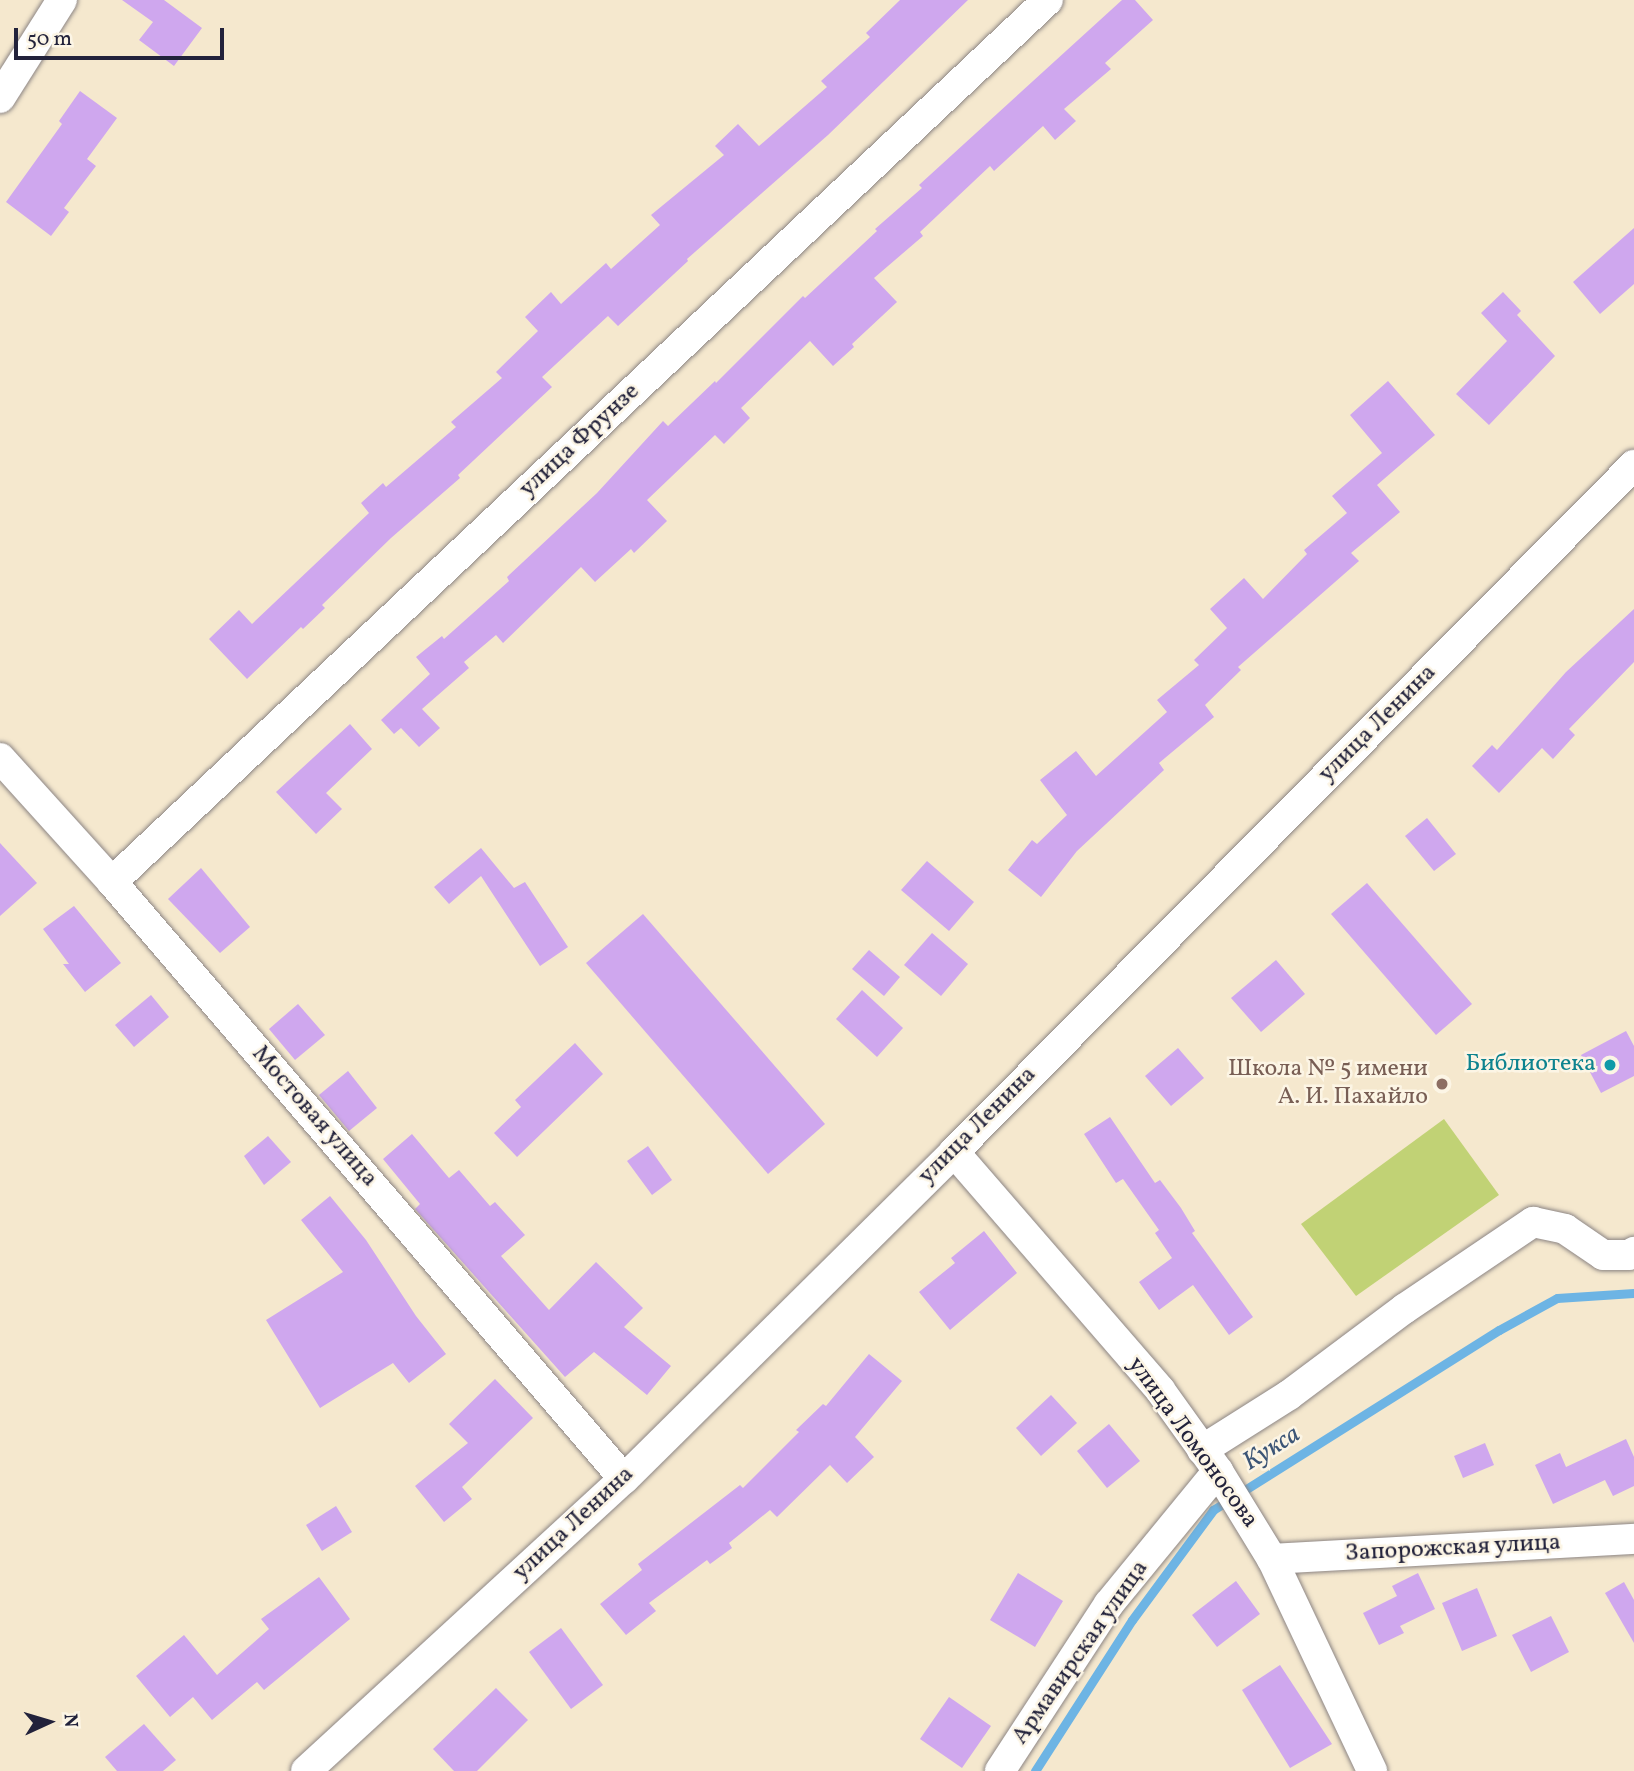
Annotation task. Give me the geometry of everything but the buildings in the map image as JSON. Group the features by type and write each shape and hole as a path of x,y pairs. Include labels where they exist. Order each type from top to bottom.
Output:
{"street":[{"path":"0,98 62,0"},
{"name":"улица Фрунзе","path":"112,882 1048,0"},
{"name":"улица Ленина","path":"306,1771 624,1479 954,1152 1634,464"},
{"name":"Мостовая улица","path":"0,758 112,882 624,1479"},
{"name":"улица Ломоносова","path":"954,1152 1160,1390 1215,1468 1272,1559 1372,1771"},
{"name":"Армавирская улица","path":"1000,1771 1109,1604 1215,1468 1289,1395 1404,1309 1533,1222 1565,1229 1603,1255 1629,1255 1634,1252"},
{"name":"Запорожская улица","path":"1272,1559 1634,1539"}],"green space":[{"path":"1444,1119 1499,1195 1356,1296 1301,1224"}],"waterway":[{"name":"Кукса","path":"1035,1771 1132,1620 1213,1510 1499,1330 1557,1298 1634,1293"}],"place":[{"name":"Библиотека","path":"1610,1065"},
{"name":"Школа № 5 имени А. И. Пахайло","path":"1442,1084"}]}
